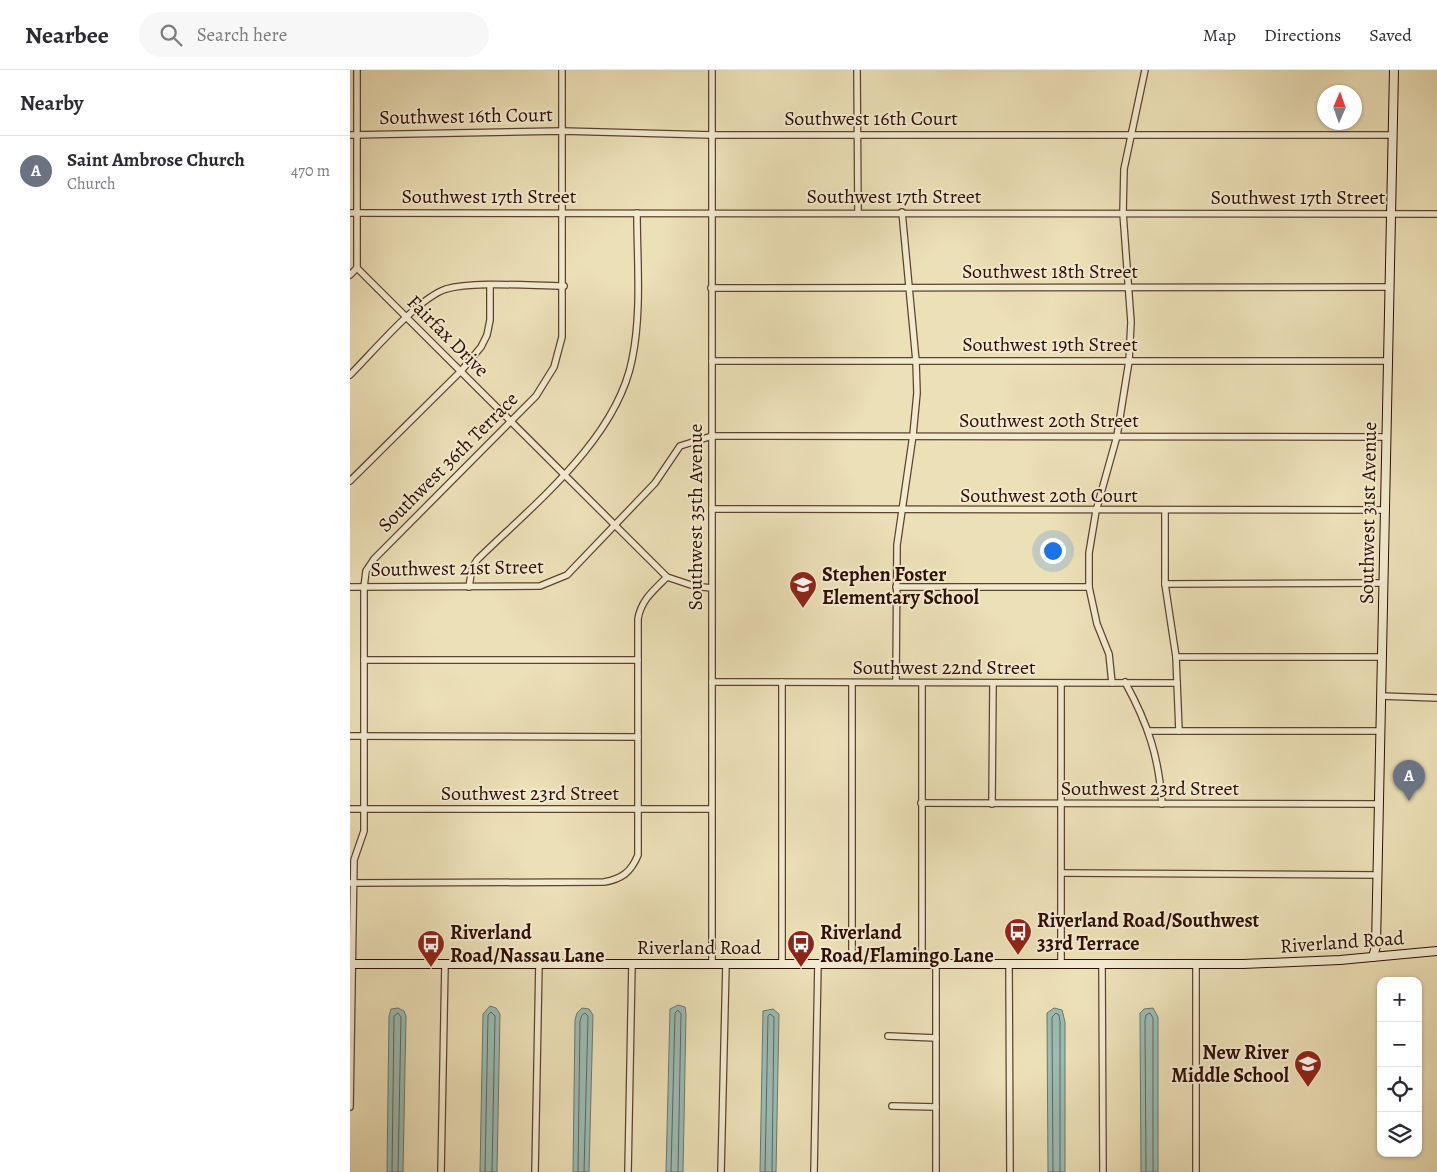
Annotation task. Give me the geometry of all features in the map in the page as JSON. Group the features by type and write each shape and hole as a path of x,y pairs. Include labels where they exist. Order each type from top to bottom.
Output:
{"street":[{"path":"350,275 357,268 357,70"},
{"name":"Southwest 36th Terrace","path":"350,1107 351,883 354,860 364,831 364,587 366,571 374,559 536,396 554,367 562,337 564,286 562,70"},
{"name":"Southwest 35th Avenue","path":"712,70 712,964"},
{"path":"856,70 858,212"},
{"path":"1112,683 1109,654 1098,624 1088,587 1089,553 1096,511 1117,436 1128,360 1131,322 1122,213 1124,170 1145,70"},
{"name":"Southwest 31st Avenue","path":"1373,957 1376,946 1394,70"},
{"name":"Southwest 16th Court","path":"350,135 562,131 712,134 1392,135"},
{"path":"896,682 897,545 913,436 917,394 910,288 902,212"},
{"name":"Southwest 17th Street","path":"350,213 902,212 1437,214"},
{"path":"468,587 472,568 477,560 564,474 606,424 622,394 632,361 638,326 637,213"},
{"name":"Fairfax Drive","path":"357,268 667,577 694,586 711,588"},
{"path":"350,375 429,298 446,289 490,286 564,286"},
{"path":"350,480 461,371 481,347 487,335 490,320 490,286"},
{"name":"Southwest 18th Street","path":"711,288 1389,287"},
{"name":"Southwest 19th Street","path":"712,361 1388,361"},
{"name":"Southwest 20th Street","path":"712,436 1386,437"},
{"name":"Southwest 21st Street","path":"350,587 540,586 555,582 567,575 655,483 680,446 712,436"},
{"name":"Southwest 20th Court","path":"712,509 1165,512 1385,510"},
{"path":"1165,512 1165,584 1176,657 1179,731"},
{"path":"351,883 604,882 617,880 633,868 638,855 638,660 640,607 667,577"},
{"path":"1165,584 1383,583"},
{"path":"896,587 1088,587"},
{"path":"1176,657 1382,657"},
{"path":"364,660 638,660"},
{"name":"Southwest 22nd Street","path":"712,682 1177,683"},
{"path":"782,682 782,963"},
{"path":"1125,682 1149,731 1160,772 1162,804"},
{"path":"852,683 852,964"},
{"path":"922,683 922,964"},
{"path":"992,804 993,683"},
{"path":"1061,964 1062,683"},
{"path":"1381,696 1437,698"},
{"path":"1149,731 1380,731"},
{"path":"350,736 638,737"},
{"name":"Southwest 23rd Street","path":"921,803 1379,804"},
{"name":"Southwest 23rd Street","path":"350,809 711,810"},
{"path":"1062,874 1377,875"},
{"name":"Riverland Road","path":"351,964 1279,963 1373,957 1437,950"},
{"path":"628,1172 632,963"},
{"path":"814,1172 818,963"},
{"path":"936,963 936,1172"},
{"path":"441,1172 445,964"},
{"path":"535,1172 539,964"},
{"path":"722,1172 726,964"},
{"path":"1009,964 1010,1172"},
{"path":"1102,964 1103,1172"},
{"path":"1196,964 1196,1172"},
{"path":"888,1036 936,1038"},
{"path":"892,1106 936,1107"}],"water":[{"path":"678,1005 685,1007 686,1014 683,1172 666,1172 670,1009"},
{"path":"490,1006 496,1008 500,1014 497,1172 480,1172 483,1014"},
{"path":"398,1008 404,1011 406,1016 403,1172 387,1172 389,1016 391,1009"},
{"path":"582,1008 589,1009 593,1015 589,1172 573,1172 575,1020 577,1013"},
{"path":"1054,1008 1062,1010 1065,1022 1065,1172 1048,1172 1047,1013"},
{"path":"1153,1008 1158,1017 1158,1172 1141,1172 1140,1013 1144,1009"},
{"path":"773,1009 779,1014 776,1172 760,1172 763,1011"}],"place":[{"name":"Stephen Foster Elementary School","path":"803,609"},
{"name":"Saint Ambrose Church","path":"1409,801"},
{"name":"Riverland Road/Southwest 33rd Terrace","path":"1018,956"},
{"name":"Riverland Road/Nassau Lane","path":"431,968"},
{"name":"Riverland Road/Flamingo Lane","path":"801,968"},
{"name":"New River Middle School","path":"1308,1088"}]}
